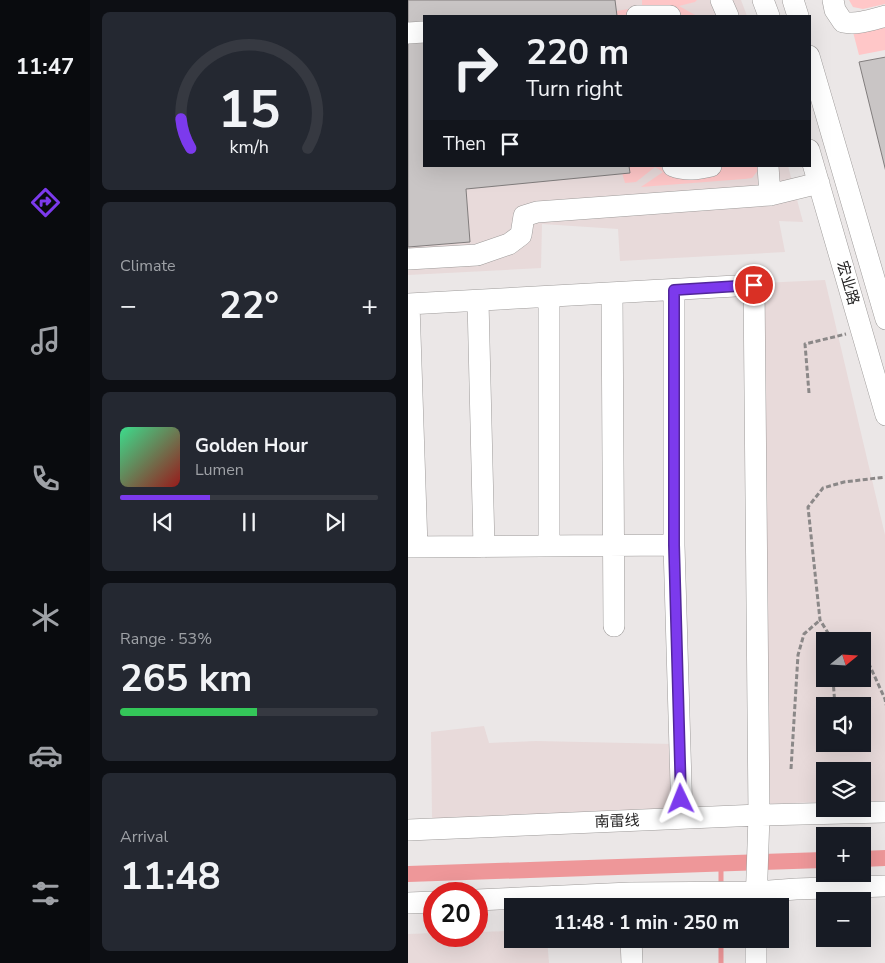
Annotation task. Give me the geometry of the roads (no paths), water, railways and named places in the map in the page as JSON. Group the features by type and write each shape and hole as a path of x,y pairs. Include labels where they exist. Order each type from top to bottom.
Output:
{"street":[{"path":"631,0 633,15"},
{"path":"721,0 728,15"},
{"path":"763,0 769,15"},
{"path":"793,0 798,15"},
{"path":"833,0 835,10 843,22 861,22 886,16"},
{"path":"408,34 423,32"},
{"name":"宏业路","path":"811,63 886,319"},
{"name":"宏业路","path":"811,156 886,415"},
{"path":"676,167 681,169 706,167"},
{"path":"768,167 770,195"},
{"path":"408,259 477,254 508,244 522,235 524,216 537,212 770,195 819,182"},
{"path":"674,545 413,547 409,304 754,285 758,823 756,895"},
{"path":"674,290 674,545 682,818"},
{"path":"612,293 614,626"},
{"path":"549,297 549,546"},
{"path":"478,301 484,547"},
{"name":"南雷线","path":"408,830 682,818 758,823 886,812"},
{"path":"653,898 721,892 756,895 796,889 886,886"},
{"path":"488,900 504,900"},
{"path":"408,903 423,902"},
{"path":"631,948 632,963"},
{"path":"756,948 756,963"}],"waterway":[{"path":"871,859 886,858"},
{"path":"408,874 816,860"},
{"path":"721,864 721,888"},
{"path":"721,948 721,963"}]}
